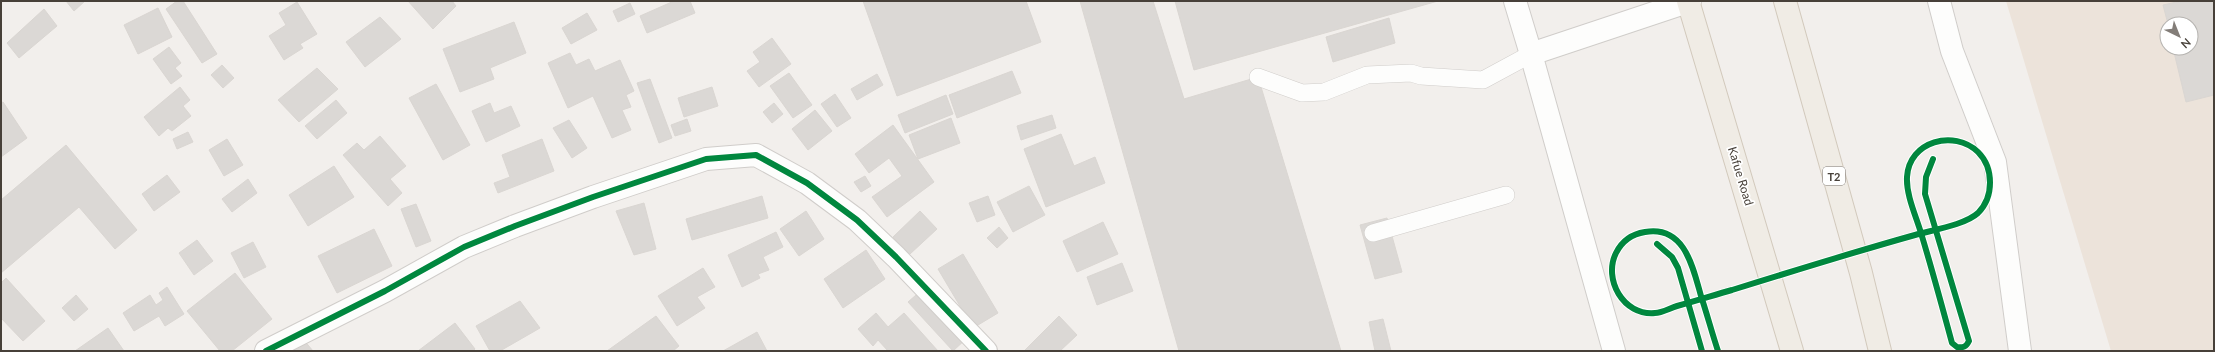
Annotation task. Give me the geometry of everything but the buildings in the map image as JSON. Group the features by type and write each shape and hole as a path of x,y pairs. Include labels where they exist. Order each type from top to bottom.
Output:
{"main road":[{"name":"Kafue Road","path":"1689,1 1792,351"},
{"name":"T2","path":"1785,1 1861,273 1880,351"}],"street":[{"path":"1515,1 1614,351"},
{"path":"1531,54 1689,1"},
{"path":"1939,1 1952,51 1995,162 2020,351"},
{"path":"266,351 385,291 464,247 515,226 593,196 706,159 756,155 807,183 857,220 896,257 986,351"}],"lane":[{"path":"1258,77 1302,93 1324,92 1367,75 1411,73 1420,76 1483,80 1531,54"},
{"path":"1374,233 1506,195"}],"shaded area":[{"path":"2006,1 2214,1 2214,351 2111,351"}],"cycle path":[{"path":"1718,351 1705,310 1703,303 1701,296 1694,273 1690,262 1685,251 1678,242 1670,235 1659,232 1640,233 1632,236 1624,242 1618,249 1613,263 1612,274 1614,284 1625,302 1634,309 1655,313 1660,312 1677,306 1691,302 1698,300 1705,298 1732,290 1869,248 1915,235 1922,233 1930,231 1939,229 1948,227 1965,221 1978,213 1987,199 1990,182 1987,166 1978,152 1968,145 1957,141 1946,140 1934,142 1924,147 1916,155 1910,165 1907,184 1908,191 1921,233 1925,247 1929,260 1952,343 1957,347 1965,346 1969,341 1925,194 1926,177 1933,159"},
{"path":"266,351 385,291 464,247 515,226 593,197 706,159 756,155 807,183 857,220 896,257 986,351"},
{"path":"1657,244 1672,257 1678,268 1702,351"}]}
